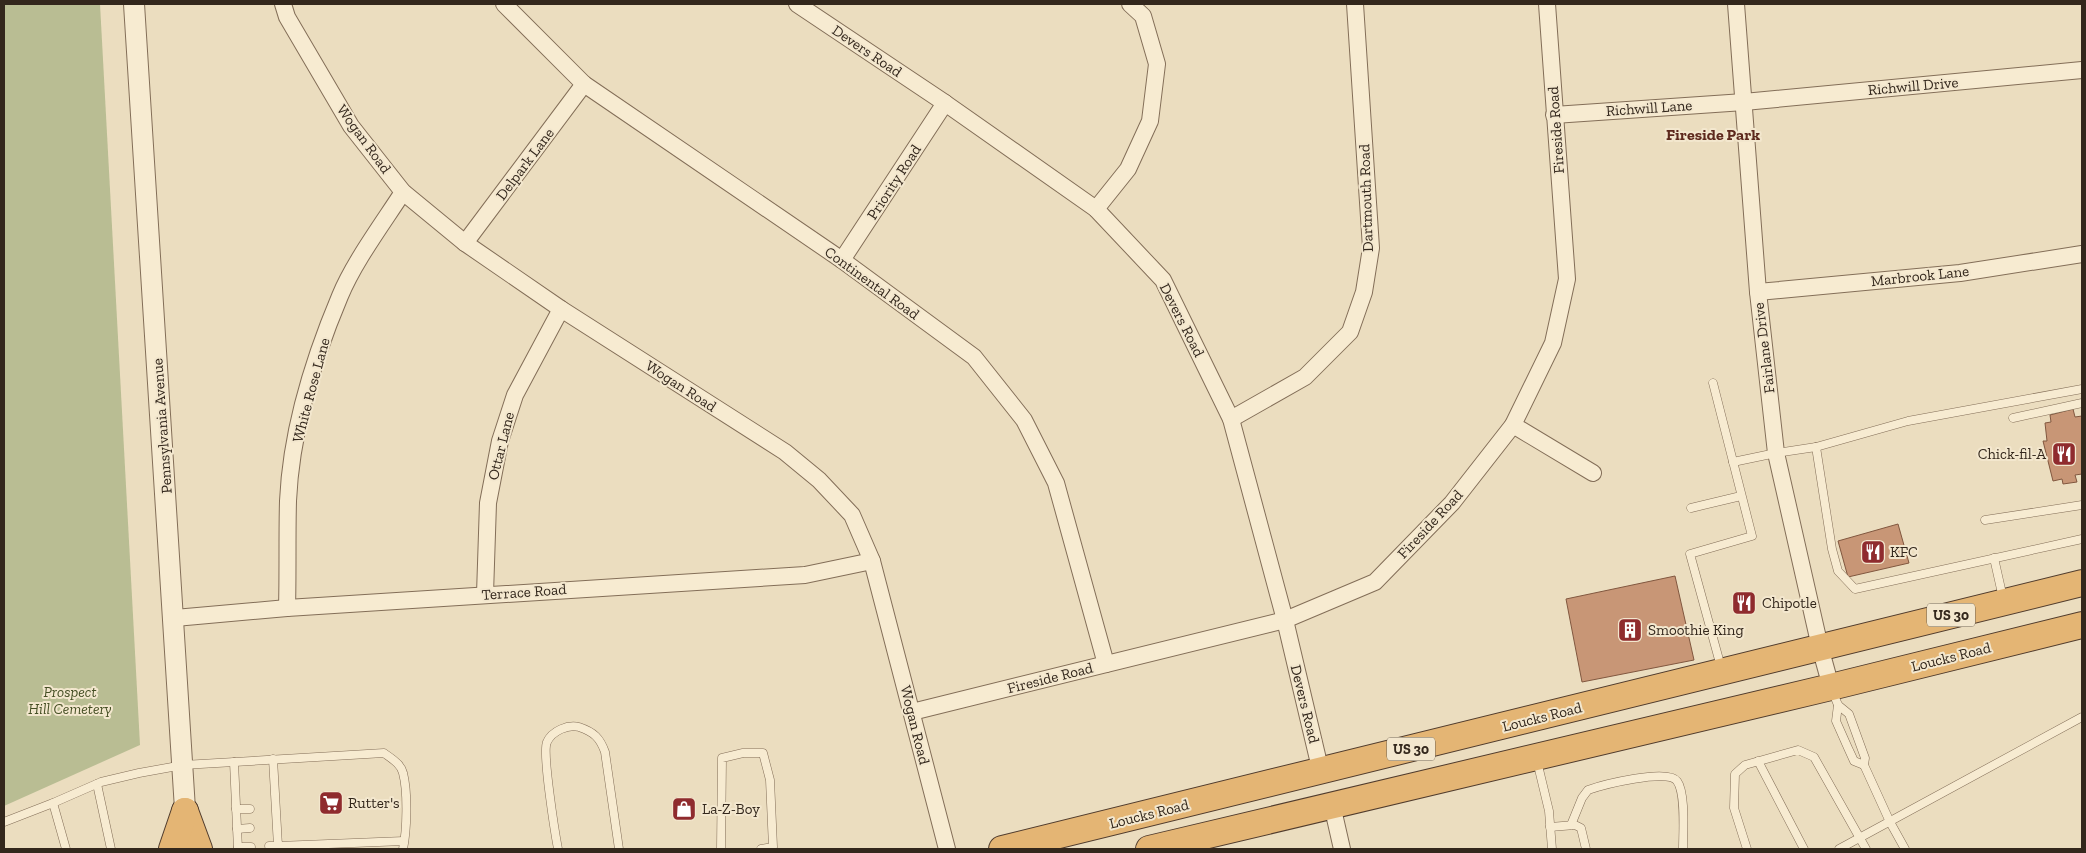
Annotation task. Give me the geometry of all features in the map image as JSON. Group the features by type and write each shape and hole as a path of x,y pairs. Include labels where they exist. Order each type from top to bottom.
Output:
{"highway":[{"name":"Loucks Road","path":"1002,849 2082,584"},
{"name":"Loucks Road","path":"1149,849 1536,757 1835,696 2082,625"},
{"path":"172,849 186,812"},
{"path":"186,812 199,849"}],"street":[{"name":"Pennsylvania Avenue","path":"134,4 175,618 188,849"},
{"name":"Wogan Road","path":"283,4 287,17 351,126 403,192 465,243 561,309 785,452 819,480 852,515 872,561 947,849"},
{"name":"Continental Road","path":"504,4 584,84 842,260 974,357 1024,420 1056,483 1106,664"},
{"name":"Devers Road","path":"797,4 945,103 1096,209 1163,280 1231,419 1285,620 1321,772"},
{"path":"1096,209 1128,169 1150,121 1157,64 1143,16 1130,4"},
{"name":"Dartmouth Road","path":"1231,419 1305,377 1350,332 1364,292 1370,248 1355,4"},
{"name":"Fireside Road","path":"912,712 1285,620 1375,582 1452,503 1513,425 1553,343 1567,280 1547,4"},
{"name":"Fairlane Drive","path":"1736,4 1758,292 1776,453 1820,647 1835,696"},
{"name":"Richwill Drive","path":"1744,102 2082,70"},
{"name":"Delpark Lane","path":"465,243 584,84"},
{"name":"Richwill Lane","path":"1554,115 1744,102"},
{"name":"Priority Road","path":"842,260 945,103"},
{"name":"White Rose Lane","path":"287,608 288,500 297,434 314,368 340,294 372,239 403,192"},
{"name":"Marbrook Lane","path":"1758,292 1960,273 2082,254"},
{"name":"Ottar Lane","path":"485,594 488,503 500,440 515,396 561,309"},
{"path":"1513,425 1593,473"},
{"name":"Terrace Road","path":"175,618 485,594 805,575 872,561"},
{"path":"1332,805 1342,849"}],"lane":[{"path":"1713,383 1752,536 1690,554 1722,672"},
{"path":"1733,462 1816,447 1908,421 2082,389"},
{"path":"2012,418 2082,403"},
{"path":"1816,447 1832,549 1838,572 1854,589 2082,540"},
{"path":"1691,508 1742,496"},
{"path":"1985,520 2082,505"},
{"path":"1994,558 2004,602"},
{"path":"1835,696 1836,721 1854,761 1864,765"},
{"path":"1835,696 1849,714 1865,758 1864,765 1890,822 1905,849"},
{"path":"1840,849 2082,717"},
{"path":"558,849 546,760 546,742 556,731 575,726 590,730 601,739 605,752 619,849"},
{"path":"1747,849 1734,808 1735,774 1745,765 1798,750 1814,757 1866,849"},
{"path":"4,822 54,803 96,784 139,773 183,765 384,753 397,762 403,772 407,822 404,845 343,847 269,846"},
{"path":"722,849 722,758 743,753 763,753 770,780 773,847 761,849"},
{"path":"1536,757 1549,811 1552,849"},
{"path":"272,759 273,828 278,847"},
{"path":"1758,761 1804,849"},
{"path":"234,762 238,848 251,847"},
{"path":"1571,825 1582,798 1588,790 1653,776 1673,777 1681,790 1683,849"},
{"path":"96,784 111,849"},
{"path":"54,803 66,849"},
{"path":"236,809 250,809"},
{"path":"1550,827 1575,825 1581,828 1586,849"},
{"path":"237,829 250,828"}],"green space":[{"name":"Prospect Hill Cemetery","path":"4,4 100,4 140,745 4,806"}],"building":[{"name":"Chick-fil-A","path":"2073,409 2075,417 2082,416 2082,474 2075,475 2077,482 2063,484 2062,479 2053,481 2043,441 2047,441 2045,423 2051,422 2050,415"},
{"name":"KFC","path":"1898,524 1909,563 1848,577 1838,541"},
{"name":"Smoothie King","path":"1675,576 1694,660 1582,682 1566,599"}],"place":[{"name":"Chick-fil-A","path":"2064,454"},
{"name":"KFC","path":"1873,552"},
{"name":"Chipotle","path":"1744,603"},
{"name":"Smoothie King","path":"1630,630"},
{"name":"Rutter's","path":"331,803"},
{"name":"La-Z-Boy","path":"684,809"}],"district":[{"name":"Fireside Park","path":"1713,134"}]}
